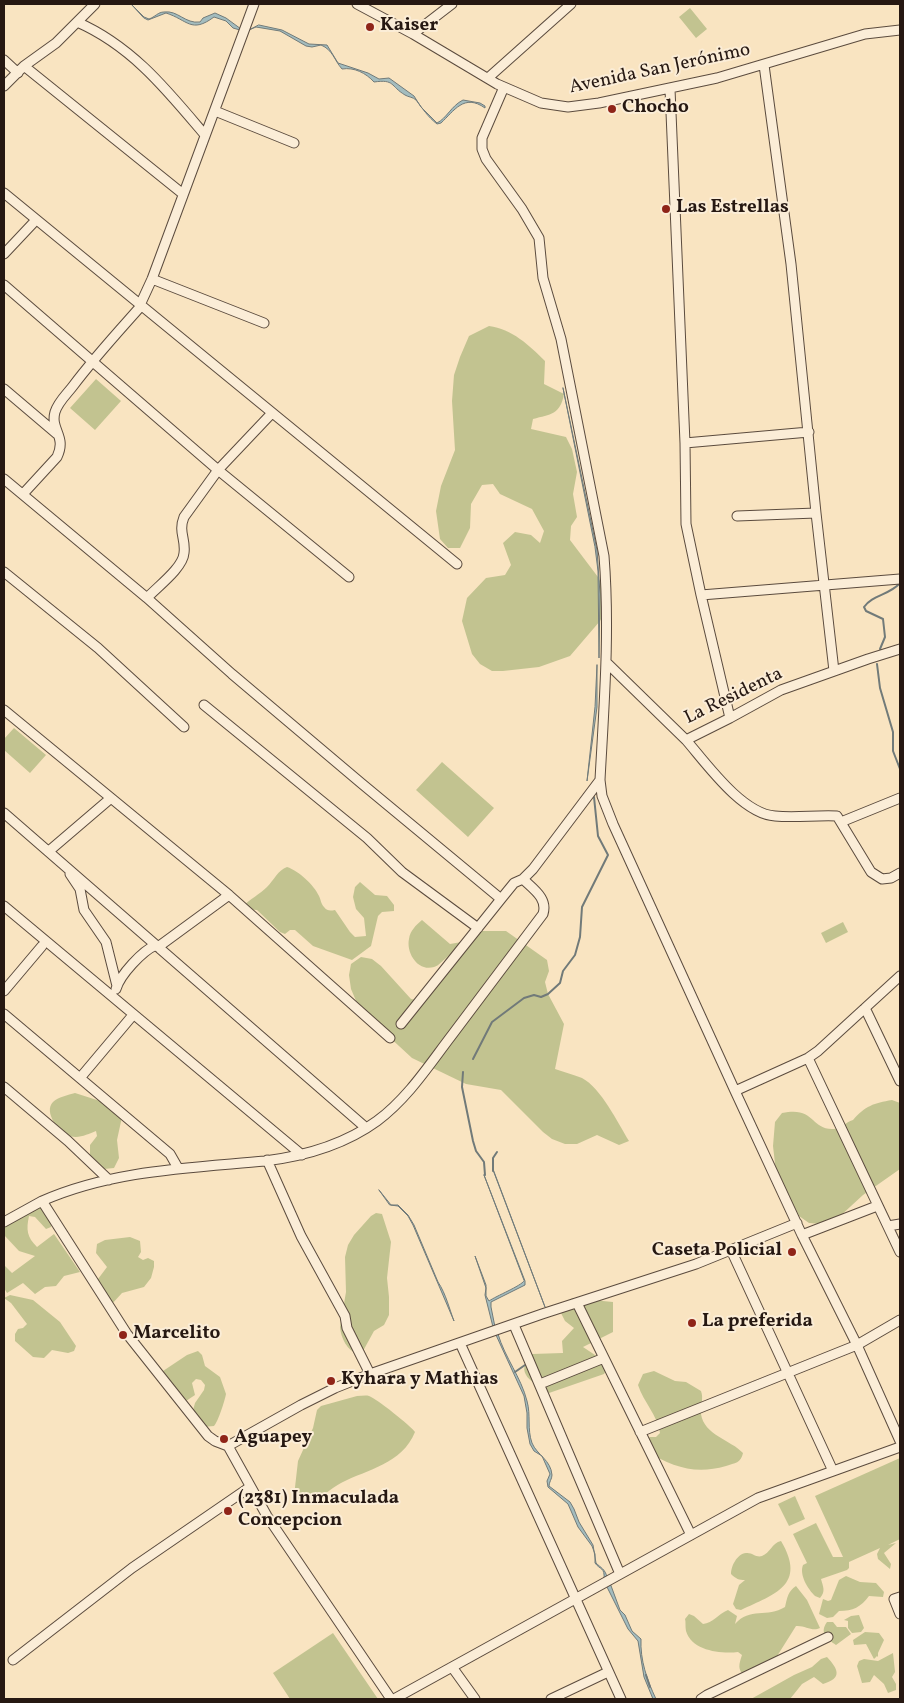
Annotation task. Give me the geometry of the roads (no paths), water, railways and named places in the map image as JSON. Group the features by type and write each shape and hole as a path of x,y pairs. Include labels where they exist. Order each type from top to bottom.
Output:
{"street":[{"path":"4,86 56,42 95,4"},
{"path":"23,494 57,457 61,443 54,419 55,411 92,362 140,305 152,279 254,4"},
{"name":"Avenida San Jerónimo","path":"357,4 504,87 541,103 568,108 600,104 670,89 764,65 866,34 900,30"},
{"path":"413,34 452,4"},
{"path":"488,78 571,4"},
{"path":"77,22 95,30 148,70 205,134"},
{"path":"4,60 21,70 183,194"},
{"path":"764,65 791,264 834,671"},
{"path":"504,87 482,138 482,149 486,159 522,209 539,238 543,278 562,340 604,556 607,663 600,780 602,796 735,1091 802,1235 857,1345 900,1441"},
{"path":"670,89 685,443 686,524 730,718"},
{"path":"215,111 294,143"},
{"path":"4,193 457,564"},
{"path":"4,254 36,220"},
{"path":"152,279 264,323"},
{"path":"4,285 218,470 349,577"},
{"path":"4,389 59,435"},
{"path":"146,598 180,564 184,553 181,525 184,517 218,470 272,413"},
{"path":"685,443 809,432"},
{"path":"4,479 500,899"},
{"path":"736,516 816,513"},
{"path":"4,572 98,648 184,727"},
{"path":"701,595 900,578"},
{"name":"La Residenta","path":"607,663 686,740 781,690 900,649"},
{"path":"204,705 367,838 402,872 478,928"},
{"path":"4,710 229,895 390,1038"},
{"path":"686,740 720,780 756,812 774,816 837,816 870,872 882,879 891,878 900,873"},
{"path":"401,1024 500,899 514,883 523,879 533,869 600,780"},
{"path":"49,851 111,798"},
{"path":"841,822 900,798"},
{"path":"4,813 365,1128"},
{"path":"65,865 80,889 84,910 106,942 117,986 117,994 127,1010"},
{"path":"4,1222 42,1201 68,1190 109,1180 178,1168 302,1155 336,1145 377,1121 412,1088 543,914 545,907 541,897 523,879"},
{"path":"117,986 135,961 145,951 157,946 229,895"},
{"path":"4,906 302,1155"},
{"path":"4,913 111,1004 127,1010"},
{"path":"4,991 42,946"},
{"path":"735,1091 808,1058 900,976"},
{"path":"865,1008 900,1081"},
{"path":"80,1078 127,1010"},
{"path":"4,1014 170,1154 178,1168"},
{"path":"808,1058 900,1252"},
{"path":"4,1087 68,1141 109,1180"},
{"path":"267,1160 301,1236 345,1316 347,1328 370,1374"},
{"path":"42,1201 127,1334 208,1436 228,1446 267,1516 392,1699 758,1498 900,1447"},
{"path":"802,1235 877,1206"},
{"path":"228,1446 301,1405 335,1388 370,1374 696,1264 797,1223"},
{"path":"888,1226 900,1224"},
{"path":"731,1250 833,1471"},
{"path":"577,1303 691,1535"},
{"path":"640,1432 857,1345 900,1320"},
{"path":"514,1325 620,1574"},
{"path":"460,1343 620,1699"},
{"path":"540,1384 604,1358"},
{"path":"13,1660 132,1568 250,1487"},
{"path":"900,1597 894,1599 900,1614"},
{"path":"703,1699 828,1637"},
{"path":"452,1667 475,1699"},
{"path":"551,1699 608,1672"}],"water":[{"path":"131,4 144,17 149,19 160,13 169,12 190,21 200,22 203,18 215,13 226,18 241,29 233,28 226,21 214,17 200,25 190,24 166,13 148,20 144,18"},
{"path":"259,25 282,30 309,44 327,45 336,60 331,52 321,45 306,46 280,31 256,27 249,30"},
{"path":"338,63 368,73 379,79 389,78 414,96 419,105 415,99 400,92 389,82 374,82 360,71 342,69"},
{"path":"463,100 480,103 485,106 485,108 471,102 465,103 455,109 441,123 437,124 422,108 437,123 455,105"},
{"path":"563,388 597,550 600,594 599,658 598,571 595,547"},
{"path":"597,665 597,707 587,781 595,707"},
{"path":"493,1169 545,1307 493,1170"},
{"path":"484,1175 525,1281 525,1285 491,1302 495,1327 493,1327 485,1295 486,1288 486,1296 489,1301 524,1281"},
{"path":"379,1190 391,1205 398,1205 408,1215 414,1225 454,1321 408,1216 398,1206 390,1205"},
{"path":"475,1256 486,1285 486,1288"},
{"path":"498,1334 524,1392 528,1406 532,1443 541,1456 534,1451 530,1444 524,1396 496,1335"},
{"path":"542,1457 551,1470 552,1476 549,1486 570,1502 593,1545 594,1552 592,1546 578,1527 568,1504 548,1487 547,1481 550,1474"},
{"path":"595,1557 596,1563 606,1574 607,1577 604,1579 603,1571 595,1563"},
{"path":"610,1583 620,1610 625,1615 632,1631 641,1639 645,1670 656,1699 653,1699 644,1677 638,1641 628,1629 606,1585"}],"waterway":[{"path":"880,649 885,637 883,619 866,611 864,607 871,600 890,591 899,584"},
{"path":"877,664 880,688 893,732 893,751 900,769"},
{"path":"473,1059 492,1022 524,998 534,995 541,997 548,994 560,983 563,971 575,955 580,937 582,907 608,855 598,836 594,797"},
{"path":"463,1072 462,1087 473,1141 476,1151 484,1162 485,1175"},
{"path":"493,1171 493,1158 497,1152"},
{"path":"515,1372 525,1365"},
{"path":"646,1675 650,1687"}],"place":[{"name":"Kaiser","path":"370,27"},
{"name":"Chocho","path":"612,109"},
{"name":"Las Estrellas","path":"666,209"},
{"name":"Caseta Policial","path":"792,1252"},
{"name":"La preferida","path":"692,1323"},
{"name":"Marcelito","path":"123,1335"},
{"name":"Kyhara y Mathias","path":"331,1381"},
{"name":"Aguapey","path":"224,1439"},
{"name":"(2381) Inmaculada Concepcion","path":"228,1511"}]}
